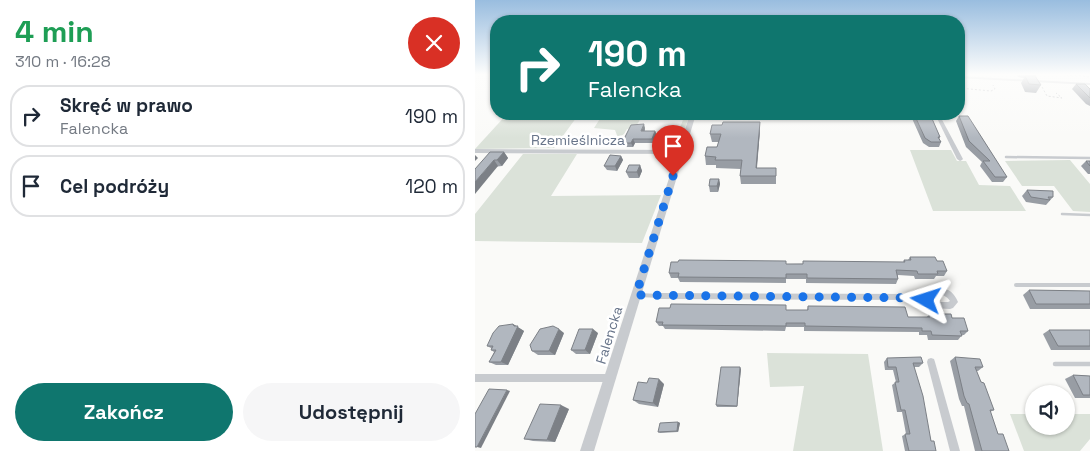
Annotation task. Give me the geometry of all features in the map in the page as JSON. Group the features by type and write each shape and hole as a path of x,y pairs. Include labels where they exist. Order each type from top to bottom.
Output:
{"street":[{"name":"Falencka","path":"587,451 691,120"},
{"path":"940,120 960,159"},
{"name":"Rzemieślnicza","path":"475,151 681,152"},
{"path":"485,159 492,151"},
{"path":"660,296 925,298"},
{"path":"931,362 955,451"},
{"path":"475,378 610,378"}],"lane":[{"path":"1006,157 1090,158"},
{"path":"1062,214 1090,215"},
{"path":"1016,285 1090,285"},
{"path":"636,295 660,296"},
{"path":"1055,364 1090,364"}],"path":[{"path":"1046,96 1063,99 1060,96"}],"shaded area":[{"path":"502,120 575,120 554,148 475,149"},
{"path":"599,120 640,120 635,128 627,129 618,138 615,130 594,128"},
{"path":"683,120 688,120 677,150 672,150"},
{"path":"910,150 951,150 957,161 966,161 979,185 1010,186 1026,211 933,211"},
{"path":"523,154 577,154 551,196 661,195 642,243 475,241 475,214"},
{"path":"1070,160 1090,184 1090,212 1073,211 1054,186 1022,186 1005,161"},
{"path":"767,353 868,354 883,451 793,451 804,386 770,387"},
{"path":"1010,414 1025,414 1025,435 1075,435 1075,414 1090,414 1090,439 1080,451 1024,451"}],"building":[{"path":"965,116 968,116 1007,177 995,177 983,161 990,161 969,141 961,120 965,120"},
{"path":"917,120 933,120 941,142 931,142 925,138"},
{"path":"723,122 760,122 756,168 776,168 776,176 740,176 742,160 715,160 716,157 705,156 707,147 717,147 721,134 710,134 712,125 722,125"},
{"path":"644,124 641,131 655,131 652,139 633,139 631,143 622,143 631,125"},
{"path":"490,152 504,152 497,160 494,160 475,182 475,169"},
{"path":"610,155 621,156 615,166 604,166"},
{"path":"629,165 640,165 637,172 626,172"},
{"path":"710,179 719,179 717,186 709,186"},
{"path":"1027,190 1053,191 1053,197 1048,197 1050,200 1031,197"},
{"path":"910,257 935,257 937,261 943,261 947,271 937,271 938,274 918,274 917,271 896,270 898,279 807,278 807,274 786,274 786,278 678,277 679,273 669,273 671,262 678,262 679,260 786,261 786,264 803,264 803,261 905,262 904,260 911,260"},
{"path":"1029,290 1090,291 1090,304 1036,304"},
{"path":"671,304 786,305 786,310 808,310 808,306 905,307 908,317 930,317 929,314 951,314 952,318 964,318 968,331 960,331 962,336 932,335 931,331 922,331 922,328 805,326 805,323 786,323 786,326 662,325 663,322 656,322 659,308 670,308"},
{"path":"513,324 518,326 501,362 489,362 496,350 491,350 493,346 487,346 493,333 499,326"},
{"path":"553,326 559,329 549,351 532,351 530,345 540,329"},
{"path":"579,329 593,329 585,350 571,350"},
{"path":"1049,330 1090,330 1090,346 1058,346"},
{"path":"921,357 923,363 913,363 923,396 931,441 934,441 936,451 909,451 905,434 910,434 905,410 901,410 895,382 899,382 896,367 888,367 887,358"},
{"path":"955,357 980,359 983,367 975,367 981,382 984,383 994,410 990,410 998,434 1003,434 1009,451 982,451 969,404 964,396"},
{"path":"721,367 740,367 737,406 716,405"},
{"path":"1073,375 1090,376 1090,395 1083,395"},
{"path":"649,378 659,379 653,403 633,400 638,382 647,383"},
{"path":"489,389 507,390 477,447 475,447 475,414"},
{"path":"540,404 561,405 547,440 524,439"},
{"path":"678,422 677,431 658,432 660,423"}],"route":[{"path":"673,176 636,295 925,298 926,300"}]}
